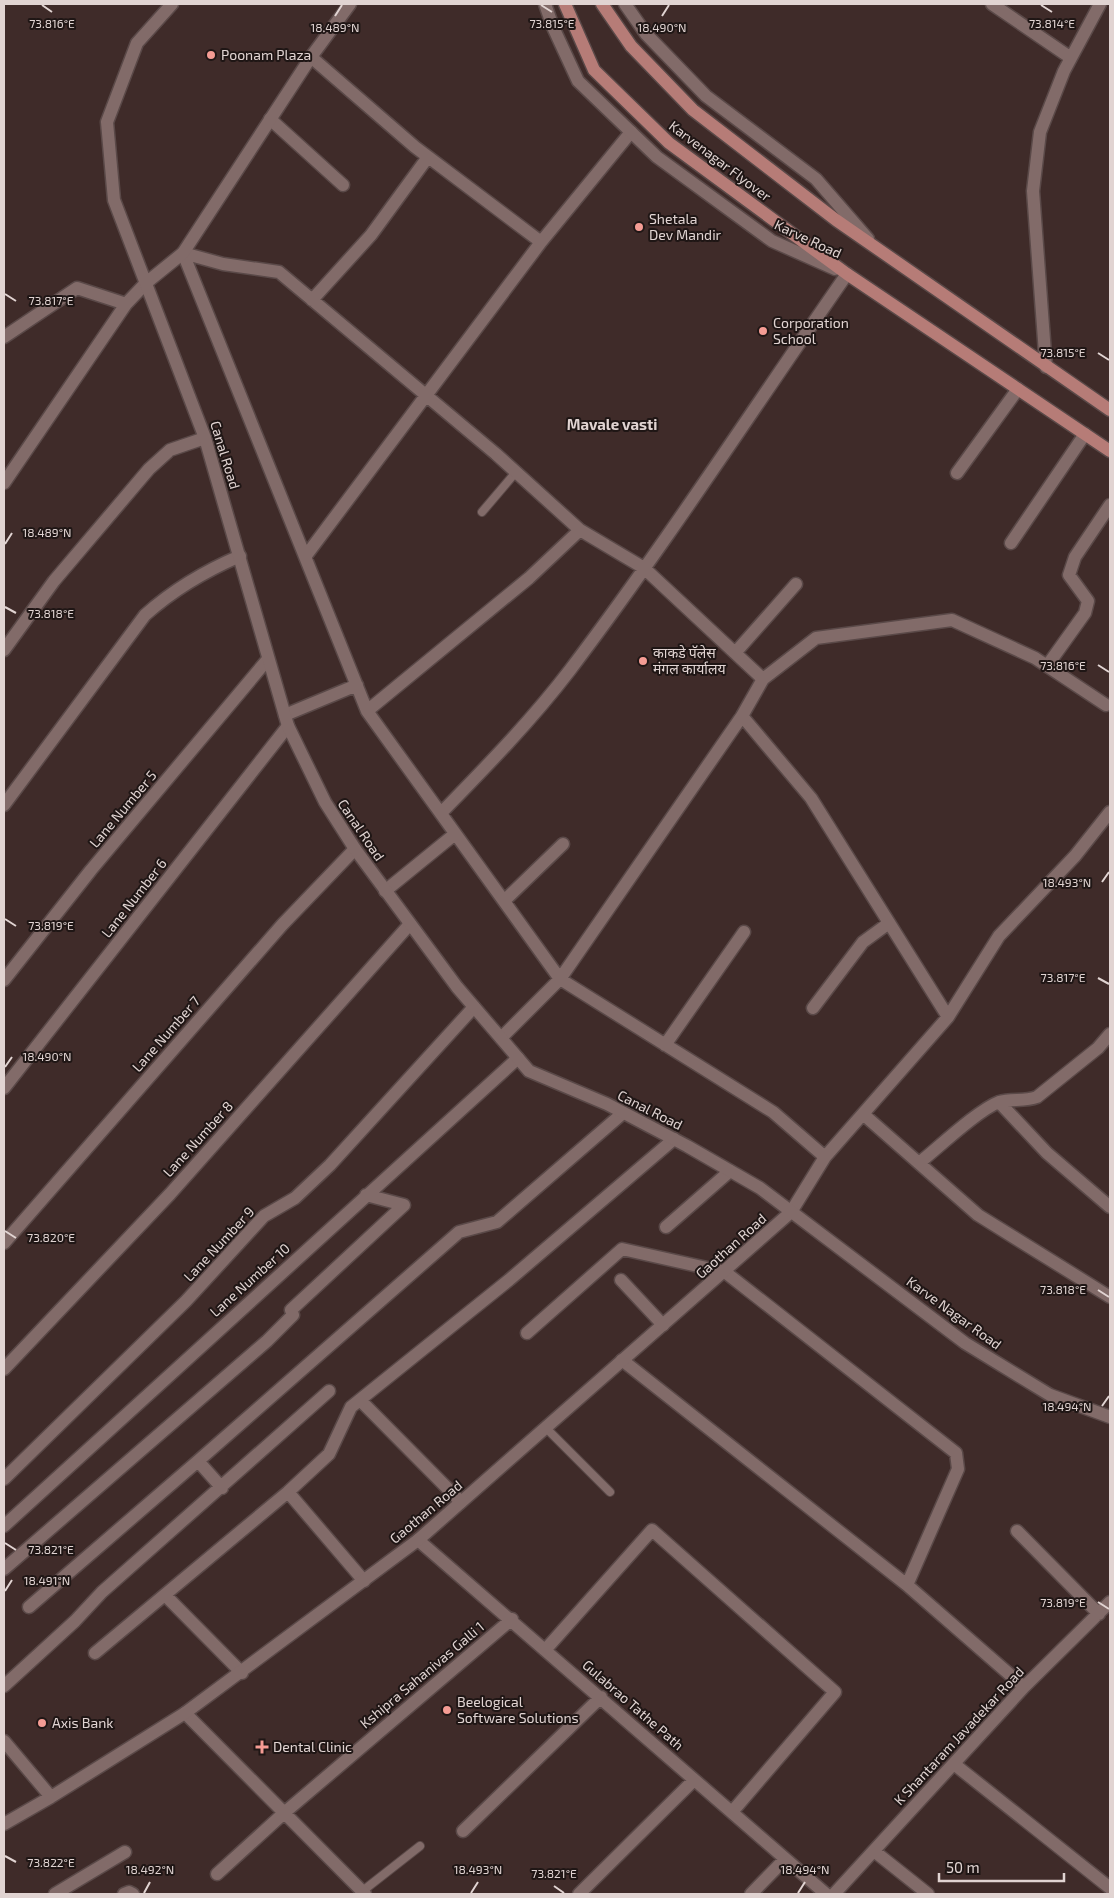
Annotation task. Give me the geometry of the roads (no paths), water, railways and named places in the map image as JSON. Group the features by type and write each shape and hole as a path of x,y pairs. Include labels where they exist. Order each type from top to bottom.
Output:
{"main road":[{"name":"Karvenagar Flyover","path":"565,4 594,70 669,143 847,274"},
{"name":"Karvenagar Flyover","path":"602,4 631,46 693,110 836,220 870,242"},
{"path":"870,242 1110,410"},
{"name":"Karve Road","path":"847,274 1110,451"}],"street":[{"name":"Canal Road","path":"172,4 137,43 107,122 114,200 205,438 286,720 324,802 355,849 410,924 474,1007 529,1071 623,1113 674,1139 760,1188 791,1212"},
{"path":"4,483 126,304 146,282 183,253 311,56 350,4"},
{"name":"Karve Road","path":"545,4 553,27 578,81 656,157 772,241 847,274"},
{"path":"625,4 646,34 706,96 816,179 870,242"},
{"path":"992,4 1071,58"},
{"path":"1046,367 1034,191 1040,132 1071,58 1100,4"},
{"path":"311,56 428,157 541,242"},
{"path":"270,119 343,185"},
{"path":"305,557 541,242 631,132"},
{"path":"312,300 371,235 428,157"},
{"path":"183,253 223,264 280,272 516,472 580,530 644,568 763,679"},
{"path":"183,253 367,711 560,979 773,1112 825,1157"},
{"path":"440,813 499,754 569,671 644,568 847,274"},
{"path":"4,337 77,288 126,304"},
{"path":"957,473 1018,389"},
{"path":"1011,543 1085,434"},
{"path":"4,650 54,582 149,469 170,450 205,438"},
{"path":"1047,666 1085,613 1088,602 1069,575 1075,557 1110,505"},
{"path":"367,711 529,578 580,530"},
{"path":"4,806 145,615 158,603 208,570 240,556"},
{"path":"736,653 796,584"},
{"path":"501,1038 560,979 742,716 763,679 816,638 952,620 1047,666 1106,705"},
{"name":"Lane Number 5","path":"4,980 91,870 268,658"},
{"path":"286,720 357,685"},
{"path":"742,716 811,798 948,1017"},
{"name":"Lane Number 6","path":"4,1088 286,720"},
{"name":"Gaothan Road","path":"4,1824 51,1797 185,1713 242,1673 418,1540 791,1212 825,1157 948,1017 999,936 1076,856 1110,812"},
{"path":"385,891 455,834"},
{"path":"504,901 563,844"},
{"name":"Lane Number 7","path":"4,1243 282,925 355,849"},
{"path":"813,1008 863,942 889,923"},
{"name":"Lane Number 8","path":"4,1369 170,1194 410,924"},
{"path":"665,1045 744,932"},
{"name":"Lane Number 9","path":"4,1479 186,1301 264,1216 295,1198 330,1165 474,1007"},
{"path":"919,1163 985,1110 999,1102 1020,1101 1037,1097 1098,1048 1110,1034"},
{"name":"Lane Number 10","path":"4,1526 518,1058"},
{"path":"999,1102 1047,1153 1110,1207"},
{"path":"29,1607 459,1232 497,1222 623,1113"},
{"path":"863,1114 978,1215 1110,1297"},
{"path":"95,1653 288,1492 329,1454 351,1407 508,1280 674,1139"},
{"path":"666,1228 730,1171"},
{"path":"4,1570 274,1334 293,1315 291,1310 404,1205 366,1195"},
{"name":"Karve Nagar Road","path":"791,1212 852,1256 965,1343 1050,1395 1110,1416"},
{"path":"527,1333 622,1249 725,1272 956,1453 958,1469 907,1585"},
{"path":"621,1280 663,1325"},
{"path":"622,1360 907,1585 1024,1687"},
{"path":"4,1686 75,1621 102,1592 330,1391"},
{"path":"360,1400 461,1502"},
{"path":"198,1461 222,1488"},
{"path":"288,1492 364,1581"},
{"path":"546,1649 652,1530 835,1692 732,1812"},
{"path":"1017,1530 1107,1608"},
{"name":"Gulabrao Tathe Path","path":"418,1540 512,1619 826,1894"},
{"path":"165,1595 242,1673"},
{"name":"K Shantaram Javadekar Road","path":"834,1894 1024,1687 1107,1608"},
{"name":"Kshipra Sahanivas Galli 1","path":"217,1874 284,1813 512,1619"},
{"path":"463,1831 601,1697"},
{"path":"185,1713 361,1893"},
{"path":"4,1741 51,1797"},
{"path":"954,1764 1110,1888"},
{"path":"579,1894 694,1780"},
{"path":"874,1851 928,1894"},
{"path":"55,1894 125,1852"},
{"path":"751,1894 785,1859"},
{"path":"124,1894 129,1892 134,1894"}],"lane":[{"path":"482,512 516,472"},
{"path":"546,1428 610,1492"},
{"path":"361,1893 420,1846"}],"place":[{"name":"Poonam Plaza","path":"211,55"},
{"name":"Shetala Dev Mandir","path":"639,227"},
{"name":"Corporation School","path":"763,331"},
{"name":"काकडे पॅलेस मंगल कार्यालय","path":"643,661"},
{"name":"Beelogical Software Solutions","path":"447,1710"},
{"name":"Axis Bank","path":"42,1723"},
{"name":"Dental Clinic","path":"262,1747"}],"district":[{"name":"Mavale vasti","path":"612,425"}]}
